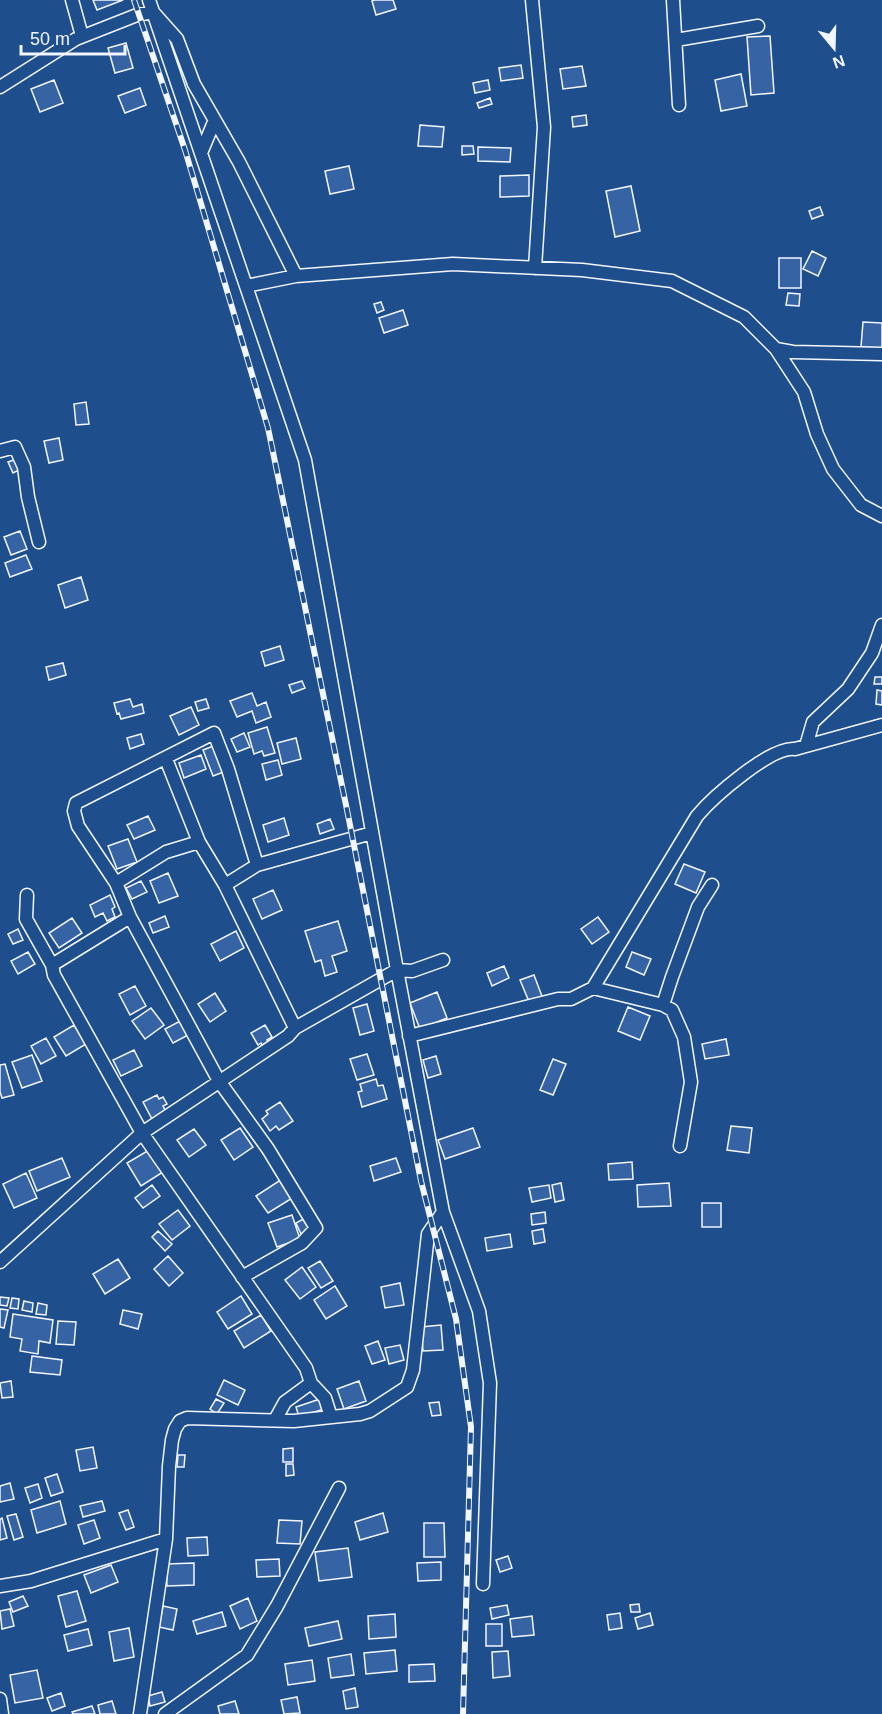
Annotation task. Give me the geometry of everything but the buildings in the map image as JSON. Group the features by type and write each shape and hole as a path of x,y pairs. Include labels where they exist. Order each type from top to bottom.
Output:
{"street":[{"path":"72,0 82,36"},
{"path":"149,0 305,460 443,1212 479,1311 490,1383 483,1584"},
{"path":"532,0 544,128 535,268"},
{"path":"673,0 679,105"},
{"path":"0,87 82,36 137,15 153,12"},
{"path":"153,12 177,39 194,84 239,162 296,276"},
{"path":"676,40 758,26"},
{"path":"201,153 214,122"},
{"path":"246,286 296,276 453,264 582,270 672,281 744,317 776,349 804,392 817,434 833,469 861,505 882,516"},
{"path":"776,349 793,352 882,354"},
{"path":"0,451 15,447 24,467 28,497 39,542"},
{"path":"806,746 813,722 848,689 872,653 882,625"},
{"path":"409,1036 558,999 571,999 593,988 697,816 710,801 751,768 788,748 795,749 882,725"},
{"path":"242,1276 302,1243 316,1228 268,1149 219,1081 130,916 116,883 78,826 74,811 76,803 214,734 228,769 257,865"},
{"path":"165,759 199,842 225,885 295,1028"},
{"path":"225,885 257,865 372,833"},
{"path":"116,883 166,852 199,842"},
{"path":"663,1005 698,907 712,885"},
{"path":"27,895 26,919 54,975 142,1133 306,1368 311,1383 325,1398 331,1417"},
{"path":"51,965 130,916"},
{"path":"0,1262 142,1133 288,1036 295,1028 397,970 412,971 443,960"},
{"path":"593,988 663,1005 672,1010 684,1037 691,1082 680,1146"},
{"path":"140,1714 166,1539 171,1448 175,1429 180,1421 187,1418 294,1421 370,1411 407,1387 413,1370 428,1234 443,1212"},
{"path":"275,1420 285,1402 311,1383"},
{"path":"165,1714 248,1655 339,1488"},
{"path":"0,1586 31,1581 166,1539"},
{"path":"0,1699 2,1714"}],"railway":[{"path":"134,0 185,150 268,428 421,1181 456,1319 471,1427 463,1714"}]}
